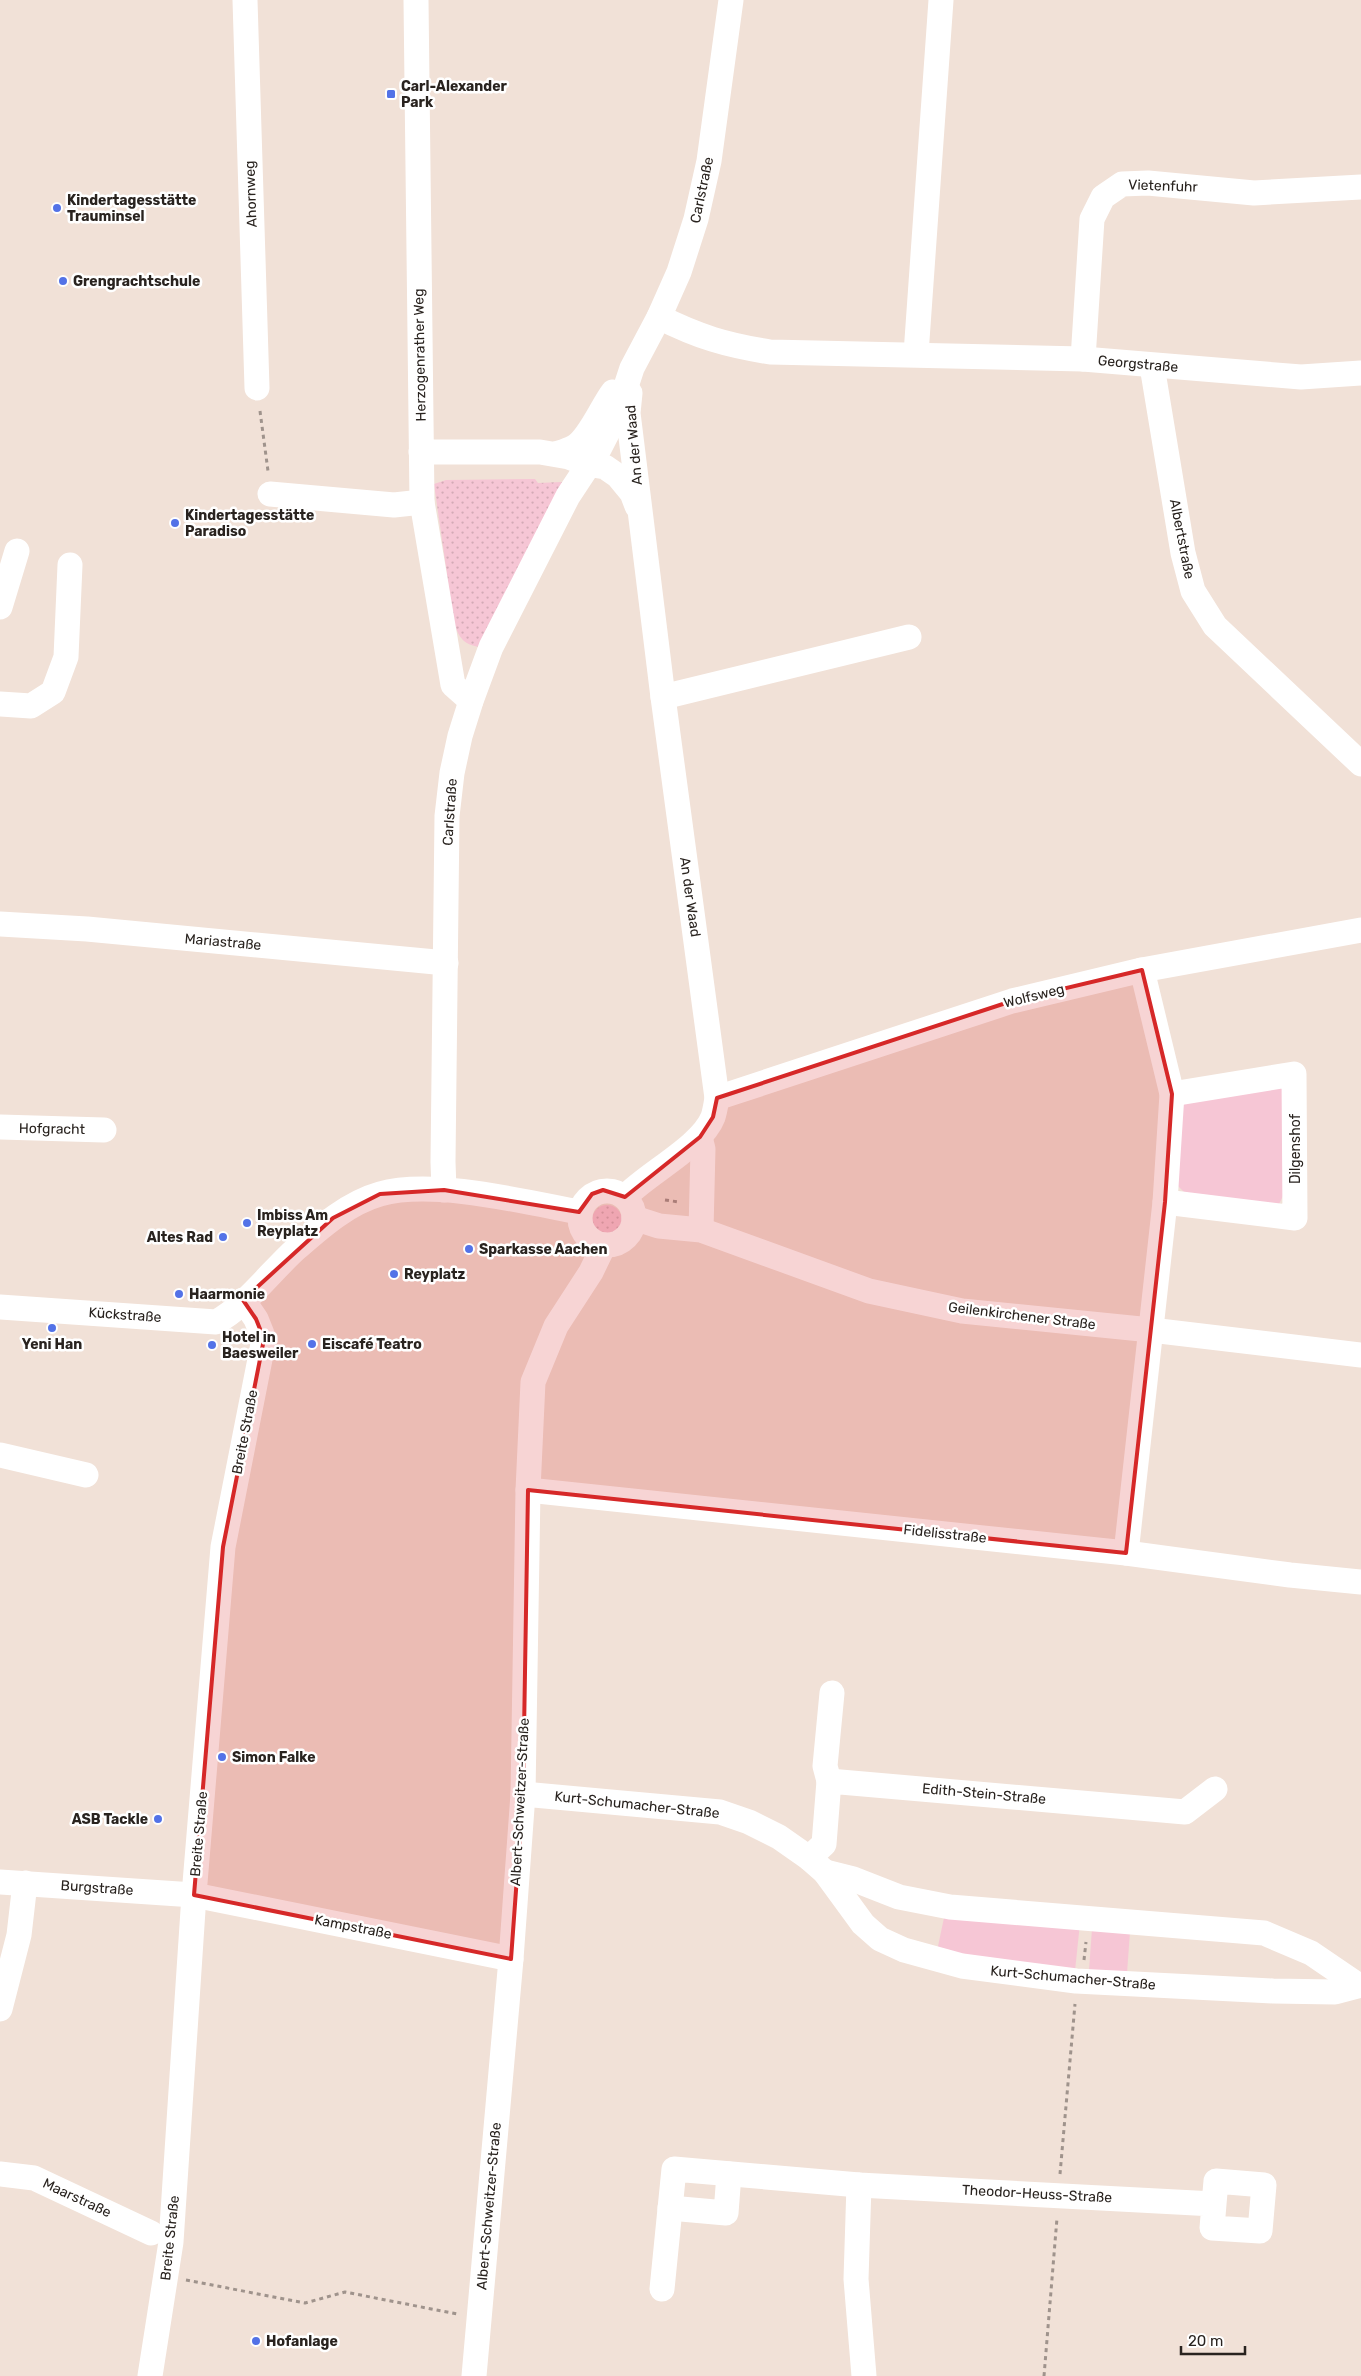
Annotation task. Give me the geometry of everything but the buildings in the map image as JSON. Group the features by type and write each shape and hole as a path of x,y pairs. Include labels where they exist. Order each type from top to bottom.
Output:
{"street":[{"name":"Ahornweg","path":"245,0 257,388"},
{"name":"Herzogenrather Weg","path":"416,0 422,502 453,685 471,700"},
{"name":"Carlstraße","path":"444,1190 447,816 452,773 471,700 491,647 568,496 587,464 599,449 617,414 632,368 659,317 679,272 696,219 709,161 731,0"},
{"path":"916,354 940,0"},
{"name":"Vietenfuhr","path":"1084,359 1092,219 1103,197 1122,184 1148,183 1254,193 1361,187"},
{"name":"Georgstraße","path":"659,317 687,331 725,345 770,352 1084,359 1301,377 1361,373"},
{"name":"Albertstraße","path":"1152,366 1183,553 1193,591 1215,626 1361,764"},
{"name":"Carlstraße","path":"556,454 576,447 584,438 602,405 632,368"},
{"name":"An der Waad","path":"632,368 628,413 663,697 717,1098"},
{"name":"Carlstraße","path":"421,452 540,452 556,454 587,464"},
{"name":"An der Waad","path":"587,464 605,467 625,483 635,498 642,522"},
{"path":"270,494 394,505 422,502"},
{"path":"0,607 17,551"},
{"path":"0,704 31,706 53,692 66,656 70,565"},
{"path":"663,697 910,637"},
{"name":"Mariastraße","path":"0,924 87,929 446,963"},
{"name":"Wolfsweg","path":"717,1098 1012,1000 1142,970 1361,930"},
{"path":"1126,1553 1165,1202 1172,1094 1142,970"},
{"name":"Dilgenshof","path":"1165,1202 1295,1218 1294,1074 1172,1094"},
{"path":"630,1208 615,1191 603,1190 592,1194 584,1202 580,1212 579,1223 583,1232 590,1240 604,1245 612,1245 625,1238 630,1232 630,1208 638,1183 700,1137 713,1117 717,1098"},
{"name":"Hofgracht","path":"0,1127 104,1130"},
{"path":"700,1137 704,1149 701,1230"},
{"path":"243,1300 296,1249 332,1218 380,1194 419,1190 444,1190 494,1196 580,1212"},
{"name":"Geilenkirchener Straße","path":"630,1208 659,1226 701,1230 869,1291 962,1311 1152,1330 1361,1355"},
{"name":"Albert-Schweitzer-Straße","path":"474,2376 512,1959 523,1794 528,1490 533,1382 556,1326 591,1272 604,1245"},
{"name":"Kückstraße","path":"0,1307 216,1322 230,1314 243,1300"},
{"name":"Breite Straße","path":"150,2376 171,2242 194,1895 223,1547 264,1339 256,1319 243,1300"},
{"path":"0,1455 86,1475"},
{"name":"Fidelisstraße","path":"528,1490 1126,1553 1290,1575 1361,1582"},
{"path":"817,1865 824,1844 829,1781 826,1766 832,1693"},
{"name":"Edith-Stein-Straße","path":"829,1781 1184,1812 1215,1789"},
{"name":"Kurt-Schumacher-Straße","path":"523,1794 720,1812 749,1822 779,1837 817,1865 899,1897 950,1908 1264,1933 1311,1953 1360,1985"},
{"name":"Kurt-Schumacher-Straße","path":"817,1865 863,1924 880,1939 904,1950 962,1966 999,1973 1082,1981 1326,1992 1335,1992 1360,1985"},
{"name":"Burgstraße","path":"0,1882 194,1895"},
{"path":"0,2009 19,1935 25,1883"},
{"name":"Kampstraße","path":"194,1895 512,1959"},
{"name":"Theodor-Heuss-Straße","path":"670,2208 674,2169 859,2185 1214,2204"},
{"name":"Maarstraße","path":"0,2174 34,2178 151,2233"},
{"path":"662,2289 670,2208 726,2213 729,2174"},
{"path":"859,2185 856,2280 864,2376"}],"path":[{"path":"257,388 270,494"},
{"path":"1082,1981 1088,1918"},
{"path":"166,2276 305,2303 345,2292 479,2318"}],"highlighted area":[{"path":"1142,970 1172,1094 1165,1202 1126,1553 528,1490 523,1794 511,1959 194,1895 223,1547 264,1339 256,1319 243,1300 333,1218 380,1194 444,1190 579,1212 592,1194 603,1190 625,1197 700,1137 713,1117 717,1098 1012,1001"}],"shaded area":[{"path":"535,479 538,483 562,482 480,647 470,645 460,637 454,623 434,484 446,480"},
{"path":"1283,1083 1287,1188 1279,1204 1187,1195 1178,1186 1179,1102"},
{"path":"607,1205 618,1209 622,1220 618,1231 607,1235 596,1231 592,1220 596,1209"},
{"path":"945,1913 1080,1923 1075,1971 937,1951"},
{"path":"1092,1929 1130,1932 1127,1973 1089,1970"}],"place":[{"name":"Carl-Alexander Park","path":"391,94"},
{"name":"Kindertagesstätte Trauminsel","path":"57,208"},
{"name":"Grengrachtschule","path":"63,281"},
{"name":"Kindertagesstätte Paradiso","path":"175,523"},
{"name":"Imbiss Am Reyplatz","path":"247,1223"},
{"name":"Altes Rad","path":"223,1237"},
{"name":"Sparkasse Aachen","path":"469,1249"},
{"name":"Reyplatz","path":"394,1274"},
{"name":"Haarmonie","path":"179,1294"},
{"name":"Yeni Han","path":"52,1328"},
{"name":"Eiscafé Teatro","path":"312,1344"},
{"name":"Hotel in Baesweiler","path":"212,1345"},
{"name":"Simon Falke","path":"222,1757"},
{"name":"ASB Tackle","path":"158,1819"},
{"name":"Hofanlage","path":"256,2341"}]}
